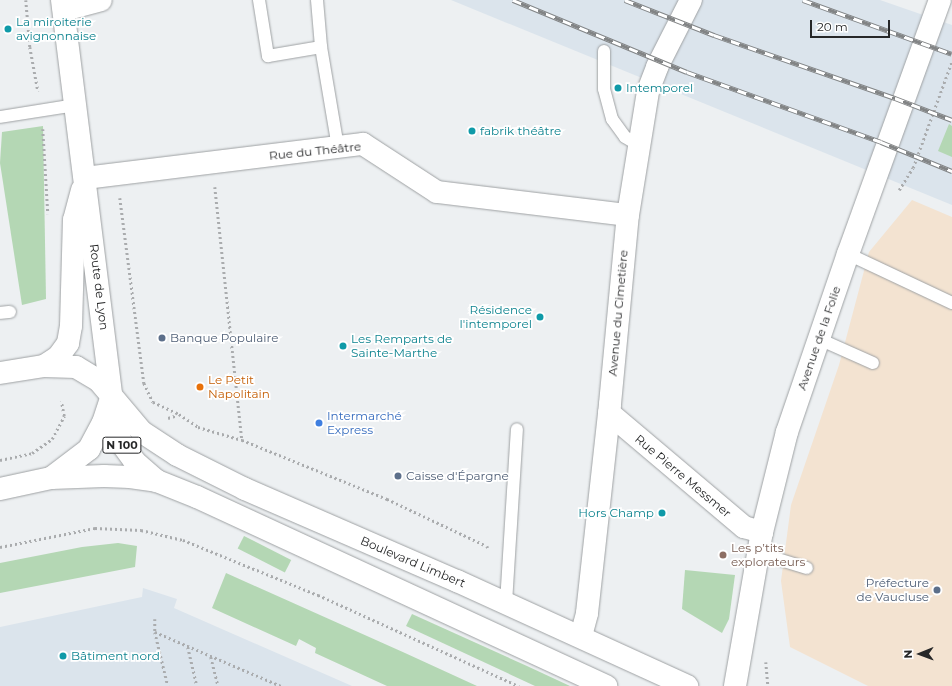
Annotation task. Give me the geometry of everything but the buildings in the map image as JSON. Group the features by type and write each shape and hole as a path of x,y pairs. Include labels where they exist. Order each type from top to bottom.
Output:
{"main road":[{"path":"63,5 101,0"},
{"name":"Avenue du Cimetière","path":"581,636 587,613 609,413 628,215 648,91 657,67 691,0"},
{"name":"Avenue de la Folie","path":"735,686 762,532 787,432 848,254 940,0"},
{"name":"Route de Lyon","path":"63,5 115,424 122,444 135,462 157,482"},
{"name":"Rue du Théâtre","path":"85,178 363,144 437,192 628,215"},
{"name":"Route de Lyon","path":"44,366 58,357 68,342 72,326 74,220 85,178"},
{"path":"0,373 44,366 76,367 99,381 112,397 104,423 89,450 51,478"},
{"name":"Boulevard Limbert","path":"112,397 142,432 177,455 245,489 581,636 687,686"},
{"name":"Rue Pierre Messmer","path":"609,413 744,527 762,532"},
{"path":"0,489 51,478 104,476 130,477 157,482 197,497 606,686"}],"lane":[{"path":"259,0 268,56 321,47"},
{"path":"317,0 321,47 338,147"},
{"path":"604,51 604,89 612,119 625,137 639,145"},
{"path":"0,117 76,105"},
{"path":"848,254 950,299"},
{"path":"819,339 873,363"},
{"path":"506,603 517,429"},
{"path":"758,553 807,568"}],"path":[{"path":"26,0 30,47 42,110 49,220"},
{"path":"212,163 242,440"},
{"path":"117,174 144,383 153,402 179,414 198,427 242,440 387,499 488,546 496,572 507,577"},
{"path":"0,460 32,453 52,440 64,416 61,401"},
{"path":"165,419 179,414"},
{"path":"0,547 96,528 141,530 183,540 318,595 519,686"},
{"path":"155,619 155,632 168,686"},
{"path":"155,632 280,686"},
{"path":"188,647 197,686"},
{"path":"211,656 218,686"}],"shaded area":[{"path":"451,0 880,0 952,25 952,205"},
{"name":"Préfecture de Vaucluse","path":"912,200 952,217 952,686 868,686 790,647 781,581 791,505 839,365 869,252"},
{"path":"143,588 177,599 174,608 352,686 0,686 0,627 142,597"}],"green space":[{"path":"949,124 952,126 952,157 938,151"},
{"path":"43,126 46,299 22,305 0,163 2,132"},
{"path":"244,536 291,560 285,573 238,548"},
{"path":"118,543 137,546 135,567 0,593 0,563 82,547"},
{"path":"685,570 735,575 729,619 722,633 682,609"},
{"path":"226,573 477,686 387,686 315,653 316,648 299,639 296,646 212,608"},
{"path":"412,614 570,686 535,686 406,626"}],"railway":[{"path":"513,0 687,72 881,142 952,171"},
{"path":"625,0 714,35 895,98 952,120"},
{"path":"803,0 952,54"}],"place":[{"name":"La miroiterie avignonnaise","path":"8,29"},
{"name":"Intemporel","path":"618,88"},
{"name":"fabrik théâtre","path":"472,131"},
{"name":"Résidence l'intemporel","path":"540,317"},
{"name":"Banque Populaire","path":"162,338"},
{"name":"Les Remparts de Sainte-Marthe","path":"343,346"},
{"name":"Le Petit Napolitain","path":"200,387"},
{"name":"Intermarché Express","path":"319,423"},
{"name":"Caisse d'Épargne","path":"398,476"},
{"name":"Hors Champ","path":"662,513"},
{"name":"Les p’tits explorateurs","path":"723,555"},
{"name":"Préfecture de Vaucluse","path":"937,590"},
{"name":"Bâtiment nord","path":"63,656"}]}
